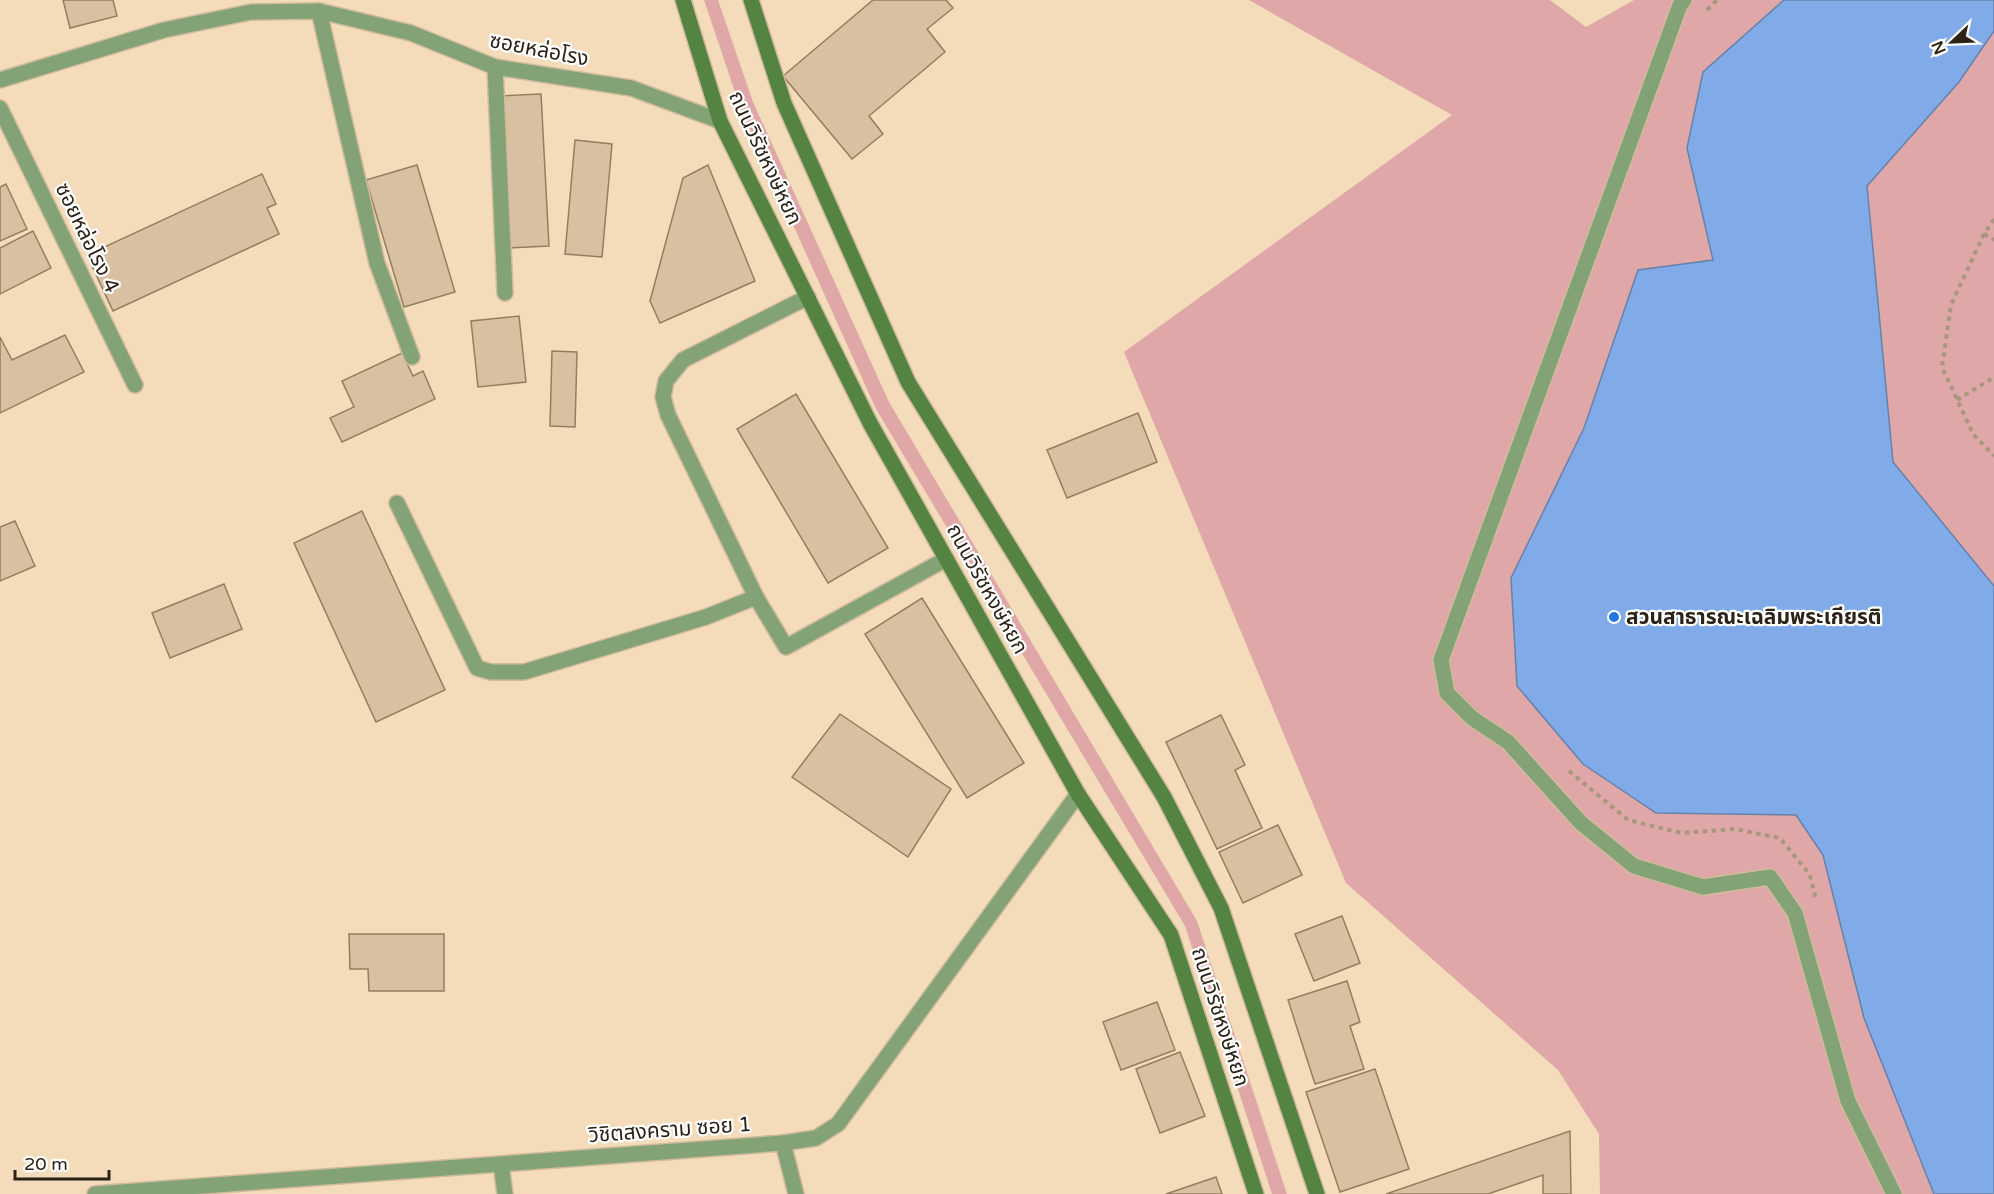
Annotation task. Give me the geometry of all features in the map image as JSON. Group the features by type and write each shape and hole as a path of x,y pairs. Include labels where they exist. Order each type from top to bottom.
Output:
{"main road":[{"name":"ถนนวิรัชหงษ์หยก","path":"683,0 720,121 870,423 1078,795 1171,935 1256,1194"},
{"name":"ถนนวิรัชหงษ์หยก","path":"751,0 784,103 909,382 1164,797 1221,908 1317,1194"}],"street":[{"path":"1684,0 1680,5 1441,660 1446,693 1472,718 1508,742 1581,823 1634,866 1703,887 1770,877 1795,913 1848,1101 1894,1194"},
{"name":"ซอยหล่อโรง","path":"0,80 164,30 251,12 319,11 411,33 495,67 631,88 720,121"},
{"path":"319,11 377,263 412,357"},
{"path":"495,67 504,293"},
{"name":"ซอยหล่อโรง 4","path":"0,108 135,385"},
{"path":"808,297 683,360 666,381 663,397 668,415 756,597 786,647 946,559"},
{"path":"397,503 477,668 484,670 524,672 706,617 756,597"},
{"name":"วิชิตสงคราม ซอย 1","path":"95,1194 783,1143 816,1138 838,1124 1078,795"},
{"path":"783,1143 796,1194"},
{"path":"501,1164 504,1194"}],"path":[{"path":"1702,14 1717,0"},
{"path":"1994,219 1984,234 1951,305 1942,368 1973,434 1994,456"},
{"path":"1984,234 1994,240"},
{"path":"1957,400 1994,377"},
{"path":"1567,769 1628,820 1682,833 1735,830 1780,838 1810,874 1818,909"}],"shaded area":[{"path":"704,0 718,0 753,102 889,402 1197,921 1287,1194 1272,1194 1185,926 876,409 740,107"},
{"name":"สวนสาธารณะเฉลิมพระเกียรติ","path":"1249,0 1550,0 1586,27 1634,0 1994,0 1994,1194 1600,1194 1599,1134 1558,1070 1346,883 1124,352 1452,115"}],"water":[{"path":"1784,0 1994,0 1994,31 1959,82 1867,186 1893,462 1994,586 1994,1194 1934,1194 1864,1018 1823,855 1796,815 1656,813 1583,764 1517,686 1511,578 1584,428 1638,270 1713,260 1687,148 1703,72"}],"building":[{"path":"63,0 113,0 117,16 70,28"},
{"path":"873,0 946,0 953,8 927,29 945,52 869,116 883,134 852,159 783,76"},
{"path":"541,94 549,246 508,248 499,96"},
{"path":"575,140 612,144 602,257 565,254"},
{"path":"417,165 455,292 404,307 366,180"},
{"path":"708,165 755,281 660,323 650,301 683,178"},
{"path":"262,174 276,204 267,208 279,234 113,311 87,255"},
{"path":"6,184 27,229 0,241 0,187"},
{"path":"33,231 51,268 0,294 0,248"},
{"path":"519,316 526,382 478,387 471,321"},
{"path":"65,335 84,372 0,413 0,337 12,360"},
{"path":"552,351 577,352 575,427 550,426"},
{"path":"402,353 413,376 423,371 435,399 342,442 330,418 354,407 342,381"},
{"path":"796,394 888,548 828,583 737,429"},
{"path":"1138,413 1157,462 1067,498 1047,450"},
{"path":"362,511 445,690 376,722 294,543"},
{"path":"15,521 35,566 0,581 0,527"},
{"path":"224,584 242,629 170,658 152,613"},
{"path":"922,598 1024,763 967,798 865,634"},
{"path":"840,714 951,789 908,857 792,777"},
{"path":"1221,715 1245,765 1235,770 1262,828 1217,849 1166,742"},
{"path":"1278,825 1302,875 1243,903 1219,852"},
{"path":"1342,916 1360,963 1314,981 1295,934"},
{"path":"349,934 444,934 444,991 369,991 368,969 350,969"},
{"path":"1347,981 1360,1022 1350,1026 1364,1069 1315,1084 1288,1000"},
{"path":"1157,1002 1175,1050 1121,1070 1103,1022"},
{"path":"1180,1052 1205,1116 1160,1133 1136,1069"},
{"path":"1375,1069 1409,1169 1340,1192 1306,1092"},
{"path":"1570,1131 1571,1194 1543,1194 1543,1175 1488,1194 1386,1194"},
{"path":"1216,1177 1222,1194 1166,1194"}],"place":[{"name":"สวนสาธารณะเฉลิมพระเกียรติ","path":"1614,617"}]}
